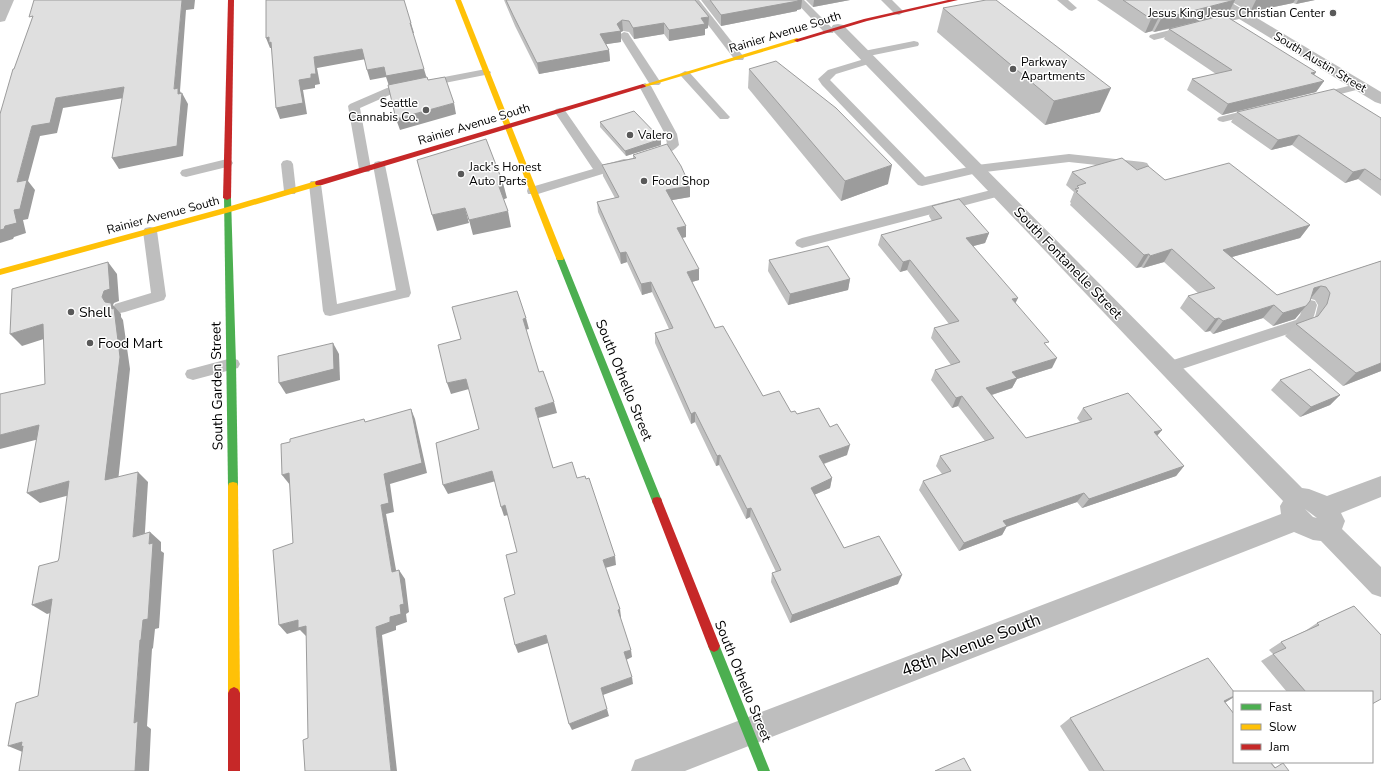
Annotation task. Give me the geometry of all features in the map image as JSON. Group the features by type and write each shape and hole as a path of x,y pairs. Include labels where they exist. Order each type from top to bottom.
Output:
{"street":[{"path":"0,18 7,0"},
{"name":"South Garden Street","path":"231,0 227,210 232,364 234,771"},
{"name":"South Othello Street","path":"458,0 764,771"},
{"name":"Rainier Avenue South","path":"0,272 290,192 833,30 899,12 955,0"},
{"name":"South Austin Street","path":"1218,0 1381,99"},
{"name":"South Fontanelle Street","path":"833,30 868,57 1170,367 1297,509"},
{"path":"1326,519 1381,486"},
{"path":"1297,509 1311,500 1381,585"},
{"name":"48th Avenue South","path":"646,771 1297,509"}],"lane":[{"path":"694,0 739,58"},
{"path":"799,0 833,30"},
{"path":"886,0 899,12"},
{"path":"1062,0 1072,8"},
{"path":"1154,37 1243,15"},
{"path":"533,191 638,159 670,148 673,145 671,134 650,84 624,35"},
{"path":"914,44 868,57 832,72 824,79 922,182 977,169 1069,158 1143,166"},
{"path":"365,169 354,106 392,90 486,72"},
{"path":"685,74 724,117"},
{"path":"1308,99 1360,86"},
{"path":"1223,119 1269,108"},
{"path":"560,111 600,170"},
{"path":"186,173 227,163"},
{"path":"288,164 290,192"},
{"path":"315,184 330,311 404,293 379,165"},
{"path":"802,243 999,192"},
{"path":"120,308 159,296 150,231"},
{"path":"1170,367 1301,324 1307,316 1310,305"},
{"path":"193,374 232,364"}],"building":[{"path":"34,0 182,0 174,89 178,88 178,94 182,93 177,146 112,158 124,87 56,98 50,123 32,126 17,182 27,180 20,209 14,210 17,223 5,226 4,229 0,230 0,114 13,69 33,16 29,17"},
{"path":"266,0 404,0 424,69 386,76 384,67 367,70 362,49 314,57 316,74 311,74 311,78 299,80 303,103 276,108 271,42 269,43 269,37 266,38"},
{"path":"506,0 695,0 709,17 701,18 705,24 669,30 664,23 633,28 629,21 622,20 617,24 621,31 600,34 609,50 537,63"},
{"path":"710,0 798,0 798,1 721,15"},
{"path":"986,0 996,0 1111,88 1054,101 943,8"},
{"path":"1123,0 1235,0 1161,19 1159,17 1151,19"},
{"path":"1224,15 1316,72 1311,73 1324,81 1228,104 1192,79 1232,70 1169,29"},
{"path":"776,61 836,108 892,165 845,181 749,69"},
{"path":"427,77 428,80 445,77 454,103 396,119 388,85"},
{"path":"1334,89 1381,118 1381,180 1365,169 1353,172 1299,135 1278,140 1237,112"},
{"name":"Valero","path":"634,111 661,139 625,151 600,122"},
{"path":"486,139 503,183 498,184 508,211 469,220 465,208 432,215 417,160"},
{"path":"667,144 681,166 690,186 666,190 686,226 677,228 699,269 687,272 715,328 723,326 763,396 779,391 791,412 795,411 797,414 819,408 830,427 837,424 850,445 819,456 832,478 811,488 844,548 879,536 902,575 792,615 772,573 781,570 751,508 747,509 720,455 717,456 695,412 691,414 655,333 673,328 651,282 641,284 626,252 620,253 597,202 619,197 602,165 636,158 633,155"},
{"path":"1122,158 1137,170 1148,166 1165,180 1229,163 1310,225 1223,250 1277,295 1381,261 1381,363 1356,373 1296,324 1318,316 1327,304 1330,293 1326,287 1321,286 1314,288 1310,301 1306,306 1283,313 1274,305 1223,321 1219,318 1215,319 1188,296 1215,288 1172,249 1150,256 1149,254 1144,255 1076,192 1078,191 1075,189 1079,188 1077,186 1086,183 1072,172"},
{"path":"959,199 989,233 966,238 1018,298 1012,299 1049,342 1044,343 1057,358 1012,372 1017,378 986,388 1026,438 1092,419 1083,408 1128,393 1162,430 1154,432 1184,466 1089,499 1084,493 1003,521 1007,526 964,543 923,481 951,471 940,456 994,438 962,396 956,398 935,370 960,362 934,328 959,321 910,260 903,262 881,235 942,218 932,206"},
{"path":"828,246 850,279 790,294 769,260"},
{"path":"108,262 110,289 104,291 102,297 105,302 111,303 112,309 114,308 120,357 105,480 138,472 133,537 150,532 149,544 153,543 148,619 143,620 140,640 134,723 138,721 135,771 19,771 23,746 21,747 22,742 8,746 16,703 38,696 52,599 32,605 39,566 58,561 59,558 69,481 27,493 39,425 0,435 0,394 45,384 43,324 10,334 12,289"},
{"path":"517,291 526,318 523,319 539,372 543,371 554,402 535,408 553,468 572,462 577,478 585,476 586,479 589,478 615,556 603,560 620,609 618,610 631,650 624,652 632,677 601,688 607,709 569,724 546,635 515,645 504,598 515,594 506,555 517,552 505,505 501,507 492,471 443,485 436,443 479,429 466,379 447,383 438,345 461,339 452,307"},
{"path":"333,343 334,369 279,383 278,356"},
{"path":"1310,369 1340,395 1311,407 1280,380"},
{"path":"411,409 422,463 384,474 389,503 381,505 392,572 399,570 404,604 400,605 401,614 390,617 390,622 376,627 391,771 305,771 303,740 308,738 306,626 298,628 298,620 279,625 273,550 293,543 289,473 282,475 281,444 290,442 290,439 364,419 365,422"},
{"path":"1354,606 1381,635 1381,699 1373,703 1373,691 1305,691 1273,654 1286,648 1281,642 1319,625 1317,623"},
{"path":"1208,658 1233,691 1233,696 1224,701 1233,713 1233,763 1271,763 1275,768 1283,763 1289,771 1104,771 1070,718"},
{"path":"964,758 971,771 935,771"}],"traffic: fast":[{"path":"227,198 232,364 233,486"},
{"path":"560,258 657,501"},
{"path":"714,646 764,771"}],"traffic: slow":[{"path":"458,0 560,258"},
{"path":"643,86 797,40"},
{"path":"0,272 227,210 319,183"},
{"path":"233,486 234,693"}],"traffic: jam":[{"path":"227,198 231,0"},
{"path":"797,40 866,20 955,0"},
{"path":"319,183 643,86"},
{"path":"657,501 714,646"},
{"path":"234,693 234,771"}],"place":[{"name":"Jesus King Jesus Christian Center","path":"1333,13"},
{"name":"Parkway Apartments","path":"1013,69"},
{"name":"Seattle Cannabis Co.","path":"426,110"},
{"name":"Valero","path":"630,135"},
{"name":"Jack's Honest Auto Parts","path":"461,174"},
{"name":"Food Shop","path":"644,181"},
{"name":"Shell","path":"71,312"},
{"name":"Food Mart","path":"90,343"}]}
